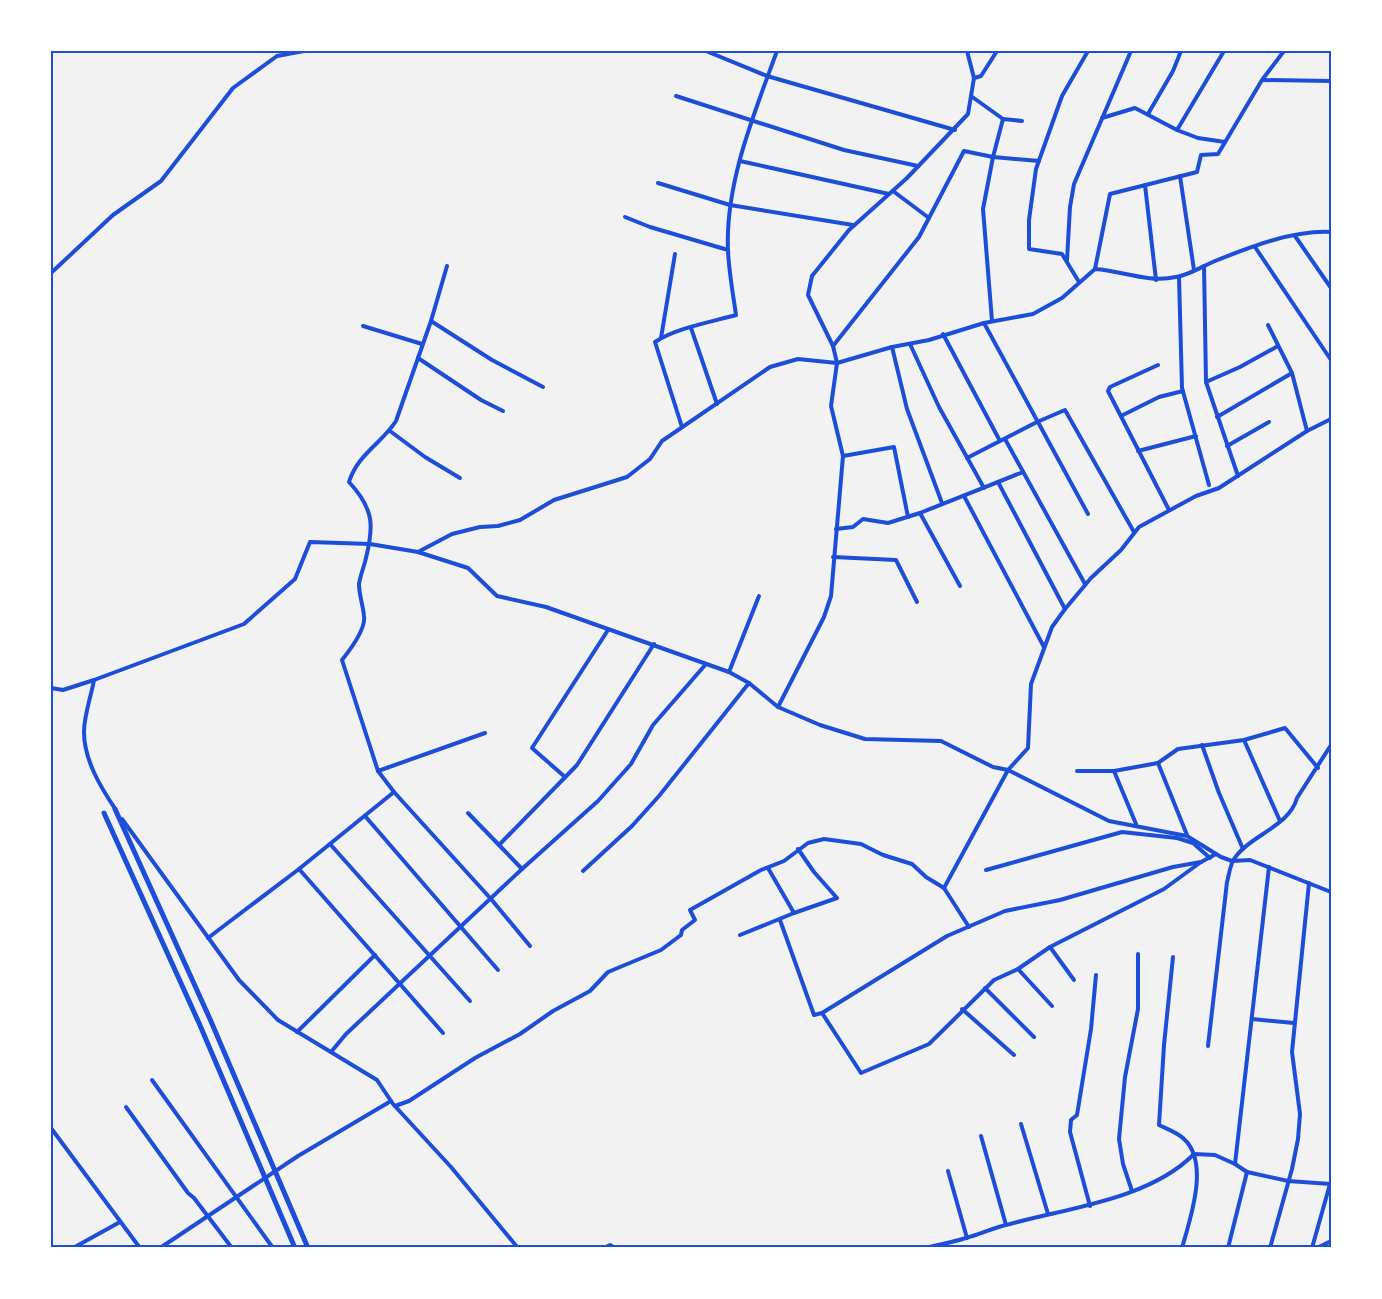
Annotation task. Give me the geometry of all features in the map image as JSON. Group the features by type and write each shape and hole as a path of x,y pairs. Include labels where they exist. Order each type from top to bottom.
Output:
{"main road":[{"path":"115,809 205,1008 308,1248"},
{"path":"104,813 199,1023 295,1248"}],"street":[{"path":"51,273 113,214 161,181 232,88 277,56 304,51"},
{"path":"706,51 768,76 955,130"},
{"path":"682,427 655,342 691,328 736,315 728,250 730,205 752,120 777,51"},
{"path":"778,707 825,617 831,596 843,456 831,406 837,363 833,346 808,295 812,276 854,225 919,166 968,114 974,78 967,51"},
{"path":"974,78 981,76 997,51"},
{"path":"1079,282 1062,254 1029,249 1029,220 1039,161 1062,96 1088,51"},
{"path":"1066,262 1074,184 1131,51"},
{"path":"1148,114 1173,71 1181,51"},
{"path":"1177,130 1224,51"},
{"path":"418,552 452,534 520,520 554,500 627,477 650,459 662,441 770,367 798,359 837,363 984,322 1033,314 1045,308 1062,298 1095,269 1110,194 1197,172 1201,156 1218,154 1262,80 1284,51"},
{"path":"1262,80 1331,81"},
{"path":"676,96 844,150 919,166"},
{"path":"971,96 1003,119 1022,122"},
{"path":"1102,118 1135,108 1177,130 1198,138 1225,142"},
{"path":"992,321 983,209 1003,119"},
{"path":"833,346 919,237 964,151 993,157 1039,161"},
{"path":"740,161 891,193 928,218"},
{"path":"1180,176 1194,270"},
{"path":"658,183 730,205 854,225"},
{"path":"1145,185 1156,280"},
{"path":"625,217 650,227 728,250"},
{"path":"1095,269 1112,270 1139,278 1156,280 1179,277 1255,247 1295,236 1331,232"},
{"path":"1295,236 1331,288"},
{"path":"1255,247 1331,360"},
{"path":"661,338 675,254"},
{"path":"447,266 431,321 396,421 390,431 376,442 353,469 350,482 364,498 372,523 370,544 359,584 365,619 355,642 342,660 378,771 530,946"},
{"path":"1204,266 1206,382 1238,476"},
{"path":"1179,277 1183,391 1209,485"},
{"path":"431,321 492,360 543,387"},
{"path":"984,322 1036,422 1088,514"},
{"path":"1268,325 1292,373 1307,431"},
{"path":"363,326 422,344"},
{"path":"691,328 717,404"},
{"path":"943,334 1000,441"},
{"path":"910,344 939,407 984,488"},
{"path":"1206,382 1278,346"},
{"path":"892,347 907,409 942,504"},
{"path":"418,358 481,400 503,411"},
{"path":"1158,365 1110,387 1108,391 1169,510"},
{"path":"1217,417 1292,373"},
{"path":"1123,415 1159,397 1183,391"},
{"path":"967,458 1036,422 1063,410 1066,411 1134,532"},
{"path":"944,888 1008,770 1028,748 1031,684 1052,627 1085,584 1121,550 1139,527 1169,510 1219,488 1307,431 1331,419"},
{"path":"1227,446 1269,422"},
{"path":"390,431 425,457 460,478"},
{"path":"1137,451 1196,436"},
{"path":"1005,439 1085,584"},
{"path":"843,456 894,447 908,517"},
{"path":"836,529 853,527 862,519 888,523 908,517 1023,472"},
{"path":"998,482 1065,609"},
{"path":"964,496 1044,647"},
{"path":"920,513 960,586"},
{"path":"51,688 63,690 94,680 244,624 295,579 310,542 370,544 418,552 468,568 497,596 546,607 729,672 749,683 778,707 820,725 865,740 941,741 993,767 1008,770 1109,821 1187,836 1216,855 1232,861 1250,860 1331,892"},
{"path":"833,557 896,560 917,602"},
{"path":"729,672 759,597"},
{"path":"566,777 532,748 608,630"},
{"path":"499,845 577,765 654,644"},
{"path":"331,1052 346,1034 598,801 631,764 653,725 706,664"},
{"path":"94,680 84,729 85,747 104,793 239,980 278,1020 377,1080 395,1106 451,1167 518,1248"},
{"path":"583,871 632,826 659,796 749,683"},
{"path":"1077,771 1114,771 1158,763 1178,749 1244,740 1285,728 1318,768"},
{"path":"378,771 485,734"},
{"path":"1244,740 1280,822"},
{"path":"1208,1046 1227,882 1232,861 1243,849 1280,822 1295,807 1297,798 1331,745"},
{"path":"1202,746 1219,794 1243,849"},
{"path":"1158,763 1187,836"},
{"path":"1114,771 1136,825"},
{"path":"208,938 299,869 394,792"},
{"path":"468,813 522,869"},
{"path":"365,816 498,970"},
{"path":"1120,822 1122,832"},
{"path":"986,870 1122,832 1177,838 1193,843 1210,858"},
{"path":"395,1106 409,1101 476,1058 520,1034 553,1011 590,991 608,972 661,950 681,935 682,930 695,920 690,910 761,870 784,861 808,843 824,839 861,844 883,855 912,864 926,877 944,888 969,927"},
{"path":"330,844 470,1001"},
{"path":"740,935 837,898 814,872 798,849"},
{"path":"822,1013 861,1073 929,1044 994,980 1018,969 1050,947 1164,889 1202,862 1216,855"},
{"path":"780,920 814,1015 822,1013 947,936 1005,911 1060,900 1173,867 1202,862"},
{"path":"1234,1164 1269,867"},
{"path":"768,868 794,913"},
{"path":"299,869 443,1033"},
{"path":"1270,1248 1298,1139 1300,1114 1292,1052 1309,883"},
{"path":"1050,947 1074,980"},
{"path":"1132,1191 1123,1164 1119,1139 1125,1077 1138,1009 1138,954"},
{"path":"297,1032 375,955"},
{"path":"1173,957 1159,1125 1185,1139 1194,1154 1198,1170 1192,1212 1182,1248"},
{"path":"1018,969 1052,1006"},
{"path":"1090,1206 1070,1132 1071,1120 1077,1114 1091,1029 1096,975"},
{"path":"984,988 1034,1037"},
{"path":"962,1009 1014,1055"},
{"path":"1252,1019 1294,1023"},
{"path":"152,1080 273,1248"},
{"path":"160,1248 207,1215 342,1129 391,1101"},
{"path":"126,1107 188,1193 232,1248"},
{"path":"1021,1124 1048,1214"},
{"path":"51,1128 140,1248"},
{"path":"981,1136 1006,1225"},
{"path":"925,1248 1048,1214 1090,1206 1153,1182 1185,1164 1194,1154"},
{"path":"1194,1154 1215,1155 1247,1172 1288,1181 1330,1184 1312,1248"},
{"path":"948,1171 967,1238"},
{"path":"1228,1248 1247,1172"},
{"path":"72,1248 120,1222"},
{"path":"1317,1248 1331,1241"},
{"path":"604,1248 610,1245 615,1248"}]}
